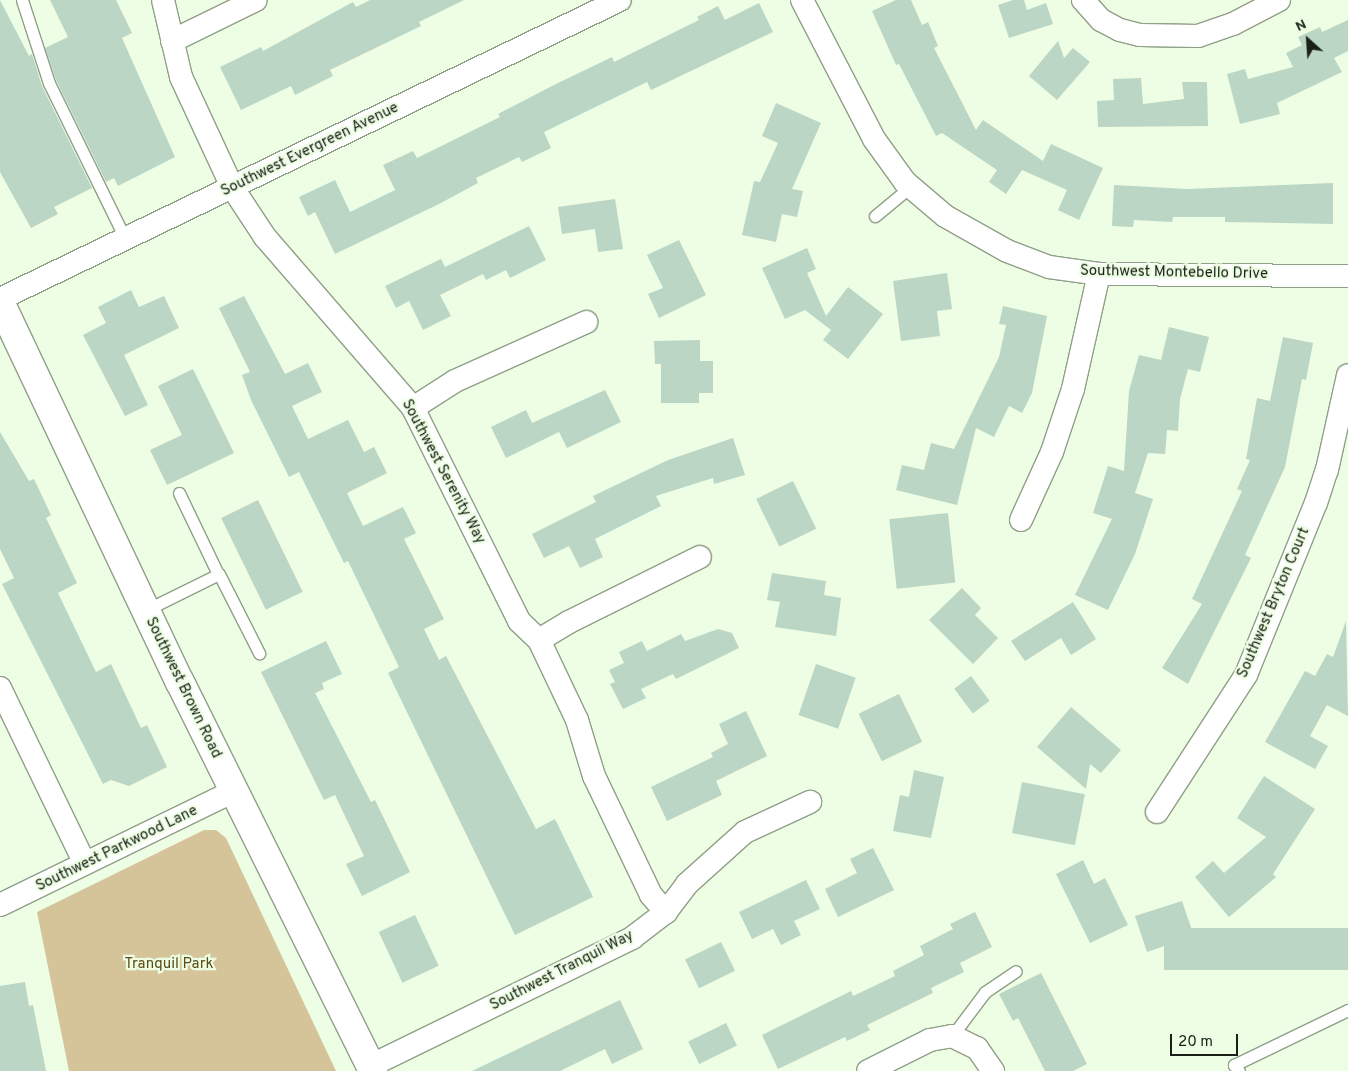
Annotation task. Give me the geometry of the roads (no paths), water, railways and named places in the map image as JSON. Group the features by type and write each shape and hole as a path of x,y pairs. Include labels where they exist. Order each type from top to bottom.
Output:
{"street":[{"name":"Southwest Serenity Way","path":"162,0 181,77 232,187 271,244 413,408 519,621 539,640 577,720 594,776 651,895 666,912"},
{"path":"172,41 256,0"},
{"name":"Southwest Evergreen Avenue","path":"0,301 125,238 620,0"},
{"name":"Southwest Montebello Drive","path":"802,0 874,139 910,186 945,216 1007,251 1049,267 1099,274 1348,276"},
{"path":"1083,0 1101,20 1120,30 1140,35 1188,36 1233,24 1279,0"},
{"path":"1021,520 1052,452 1070,398 1099,274"},
{"name":"Southwest Brown Road","path":"0,301 146,610 372,1068"},
{"path":"413,408 455,381 586,322"},
{"name":"Southwest Bryton Court","path":"1157,812 1246,675 1316,503 1327,470 1348,375"},
{"path":"539,640 569,622 700,557"},
{"path":"0,688 85,864"},
{"name":"Southwest Parkwood Lane","path":"0,906 234,791"},
{"name":"Southwest Tranquil Way","path":"372,1068 632,938 666,912 687,884 745,832 810,802"},
{"path":"868,1071 930,1040 952,1036 977,1048 993,1071"}],"lane":[{"path":"22,0 49,83 125,238"},
{"path":"875,216 910,186"},
{"path":"179,493 259,653"},
{"path":"146,610 218,574"},
{"path":"952,1036 985,992 1016,971"},
{"path":"1238,1071 1234,1065 1348,1010"}],"park label":[{"name":"Tranquil Park","path":"169,965"}]}
